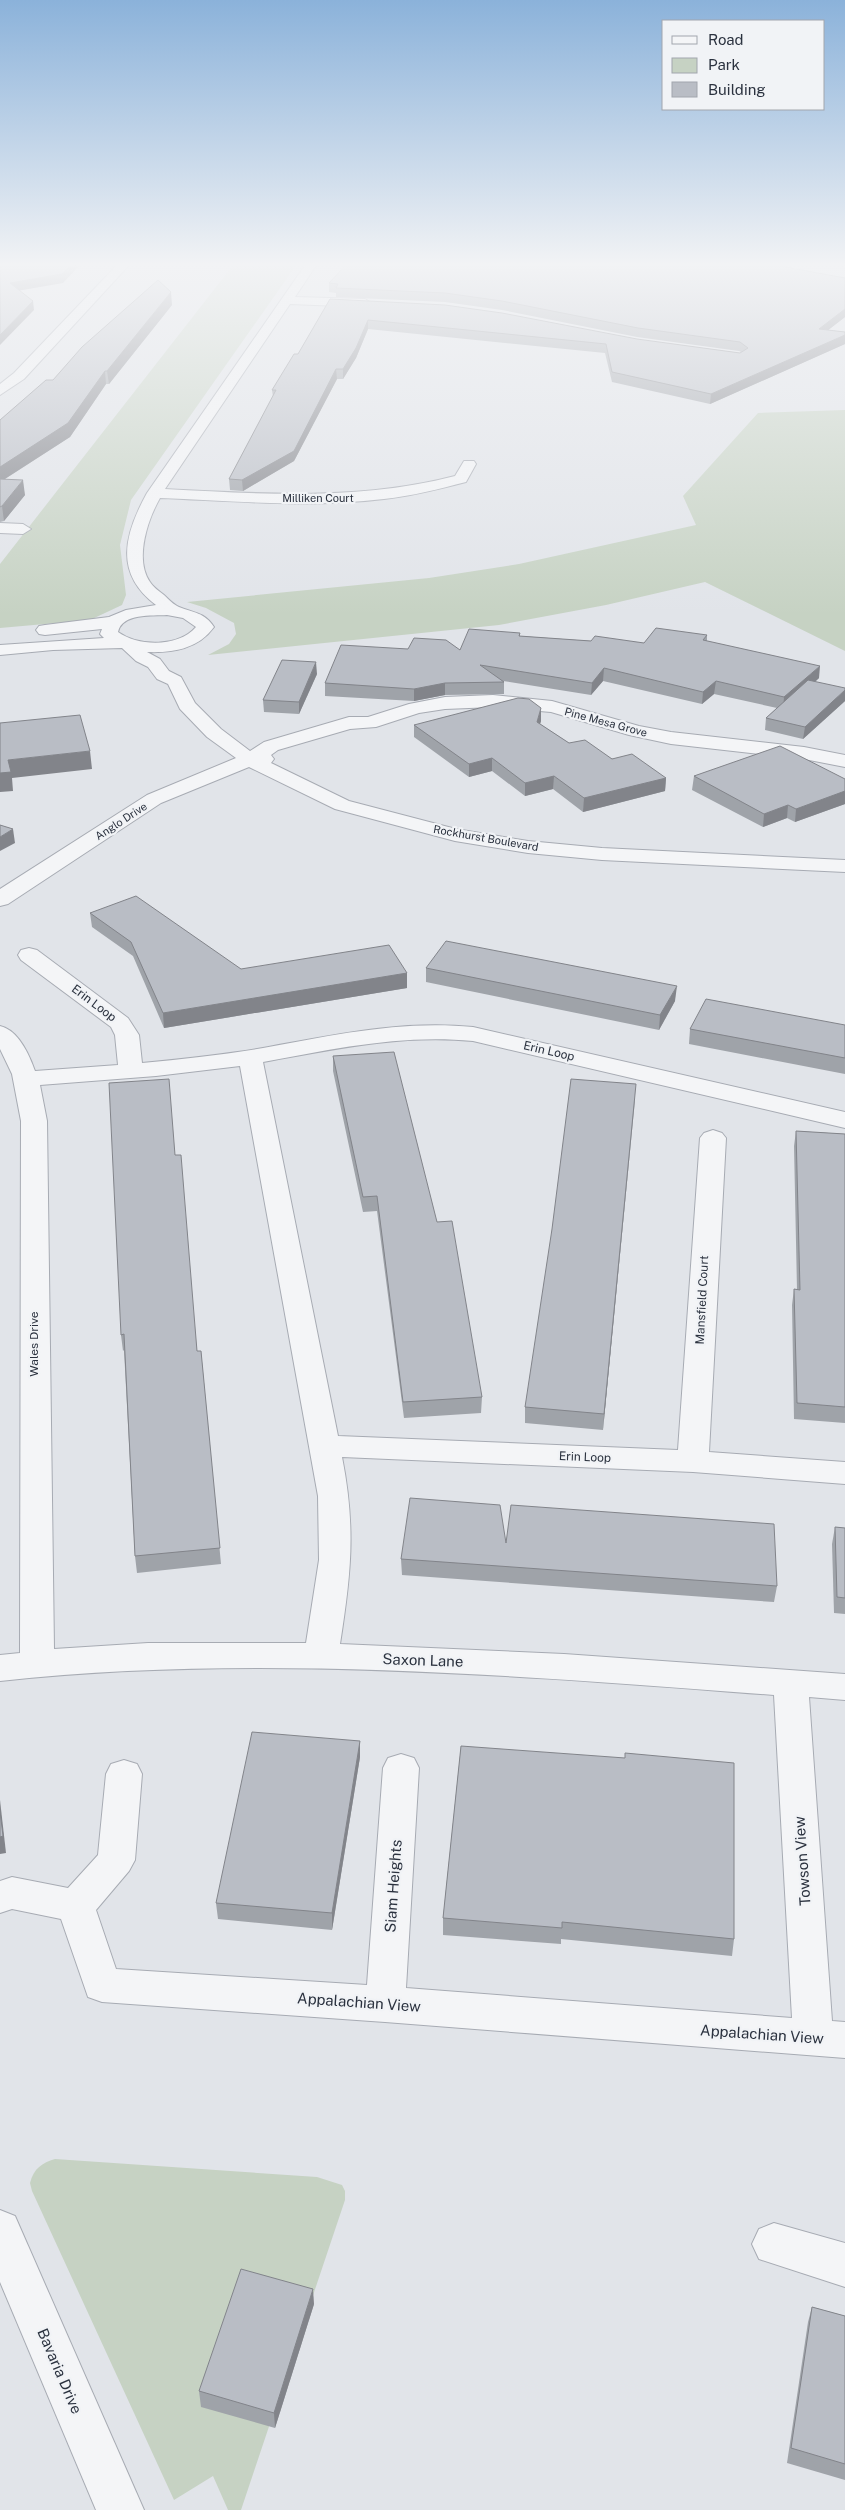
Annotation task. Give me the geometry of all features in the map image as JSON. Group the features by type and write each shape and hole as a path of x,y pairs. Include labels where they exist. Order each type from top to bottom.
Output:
{"street":[{"path":"0,391 12,381"},
{"path":"173,611 141,582 137,566 137,539 143,516 155,493 232,381"},
{"name":"Milliken Court","path":"155,493 313,499 377,497 430,488 461,479 469,464"},
{"path":"0,528 23,529"},
{"path":"118,619 141,582"},
{"path":"0,634 118,619 150,611 173,611 194,616 202,621 205,627 202,633 194,639 166,647 126,644 0,650"},
{"name":"Rockhurst Boulevard","path":"118,619 109,628 109,634 154,663 162,675 180,668 187,705 214,733 250,760 342,805 455,835 528,847 602,854 845,866"},
{"path":"180,668 194,639"},
{"name":"Pine Mesa Grove","path":"250,760 290,756 365,730 369,723 416,708 445,703 518,702 552,707 636,731 670,738 804,753 845,761"},
{"name":"Anglo Drive","path":"0,899 154,799 250,760"},
{"name":"Erin Loop","path":"29,955 120,1022 127,1035 131,1070"},
{"name":"Erin Loop","path":"26,1079 250,1057 397,1031 428,1030 458,1032 845,1120"},
{"name":"Wales Drive","path":"0,1033 13,1048 26,1079 34,1121 36,1663"},
{"path":"250,1057 335,1503 336,1523 329,1608 321,1656"},
{"name":"Mansfield Court","path":"694,1461 713,1138"},
{"name":"Erin Loop","path":"325,1446 694,1461 845,1473"},
{"name":"Saxon Lane","path":"0,1668 36,1663 176,1655 321,1656 553,1665 845,1687"},
{"name":"Towson View","path":"791,1683 829,2039"},
{"name":"Siam Heights","path":"385,2004 401,1768"},
{"path":"0,1897 12,1893 76,1906 116,1860 124,1774"},
{"name":"Appalachian View","path":"76,1906 102,1985 385,2004 829,2039"},
{"name":"Bavaria Drive","path":"0,2231 120,2510"},
{"path":"774,2244 845,2265"}],"green space":[{"path":"143,381 215,381 131,500 120,545 126,595 122,605 90,620 0,628 0,564"},
{"path":"845,410 845,651 705,582 606,605 499,625 208,655 229,644 236,634 234,623 206,608 187,602 429,578 519,564 696,525 683,496 758,413"},
{"path":"55,2159 317,2177 342,2185 345,2191 345,2200 241,2510 228,2510 213,2476 174,2500 32,2191 30,2183 36,2170 42,2164"}],"building":[{"path":"45,381 98,381 68,423 0,467 0,420"},
{"path":"277,381 330,381 294,451 242,480 229,479 276,390 272,390"},
{"path":"653,381 740,381 711,394"},
{"path":"0,479 23,480 0,507"},
{"path":"656,628 707,635 703,640 820,666 784,697 716,681 703,692 604,668 592,683 480,665 504,682 445,683 414,689 325,683 341,645 408,649 414,638 446,640 460,650 469,629 520,633 519,636 591,641 595,636 644,643"},
{"path":"282,660 316,662 299,702 263,700"},
{"path":"808,680 845,688 845,690 805,727 766,718"},
{"path":"518,698 529,699 541,708 537,722 569,743 585,740 612,759 632,754 666,778 584,798 554,776 525,783 492,758 469,764 414,725"},
{"path":"80,715 90,751 8,760 11,772 0,773 0,723"},
{"path":"780,746 845,779 845,791 796,809 788,805 764,814 694,776"},
{"path":"0,825 13,829 0,837"},
{"path":"136,896 241,969 389,945 407,973 163,1013 131,942 90,913"},
{"path":"446,941 677,986 660,1015 426,968"},
{"path":"706,999 845,1025 845,1058 690,1029"},
{"path":"394,1052 437,1222 452,1221 482,1397 403,1402 377,1196 363,1197 333,1056"},
{"path":"169,1079 175,1155 181,1155 197,1351 201,1351 220,1548 135,1556 124,1334 121,1335 109,1083"},
{"path":"571,1079 636,1084 604,1414 525,1407 552,1229"},
{"path":"796,1131 845,1134 845,1407 797,1403 794,1289 800,1290"},
{"path":"410,1498 500,1505 506,1543 511,1505 774,1524 777,1586 401,1559"},
{"path":"835,1527 845,1528 845,1598 837,1597"},
{"path":"252,1732 360,1741 332,1913 216,1903"},
{"path":"461,1746 625,1758 625,1753 734,1763 734,1939 562,1922 562,1928 443,1918"},
{"path":"0,1811 3,1836 0,1837"},
{"path":"241,2269 313,2289 274,2413 199,2391"},
{"path":"812,2307 845,2316 845,2464 791,2448"}]}
